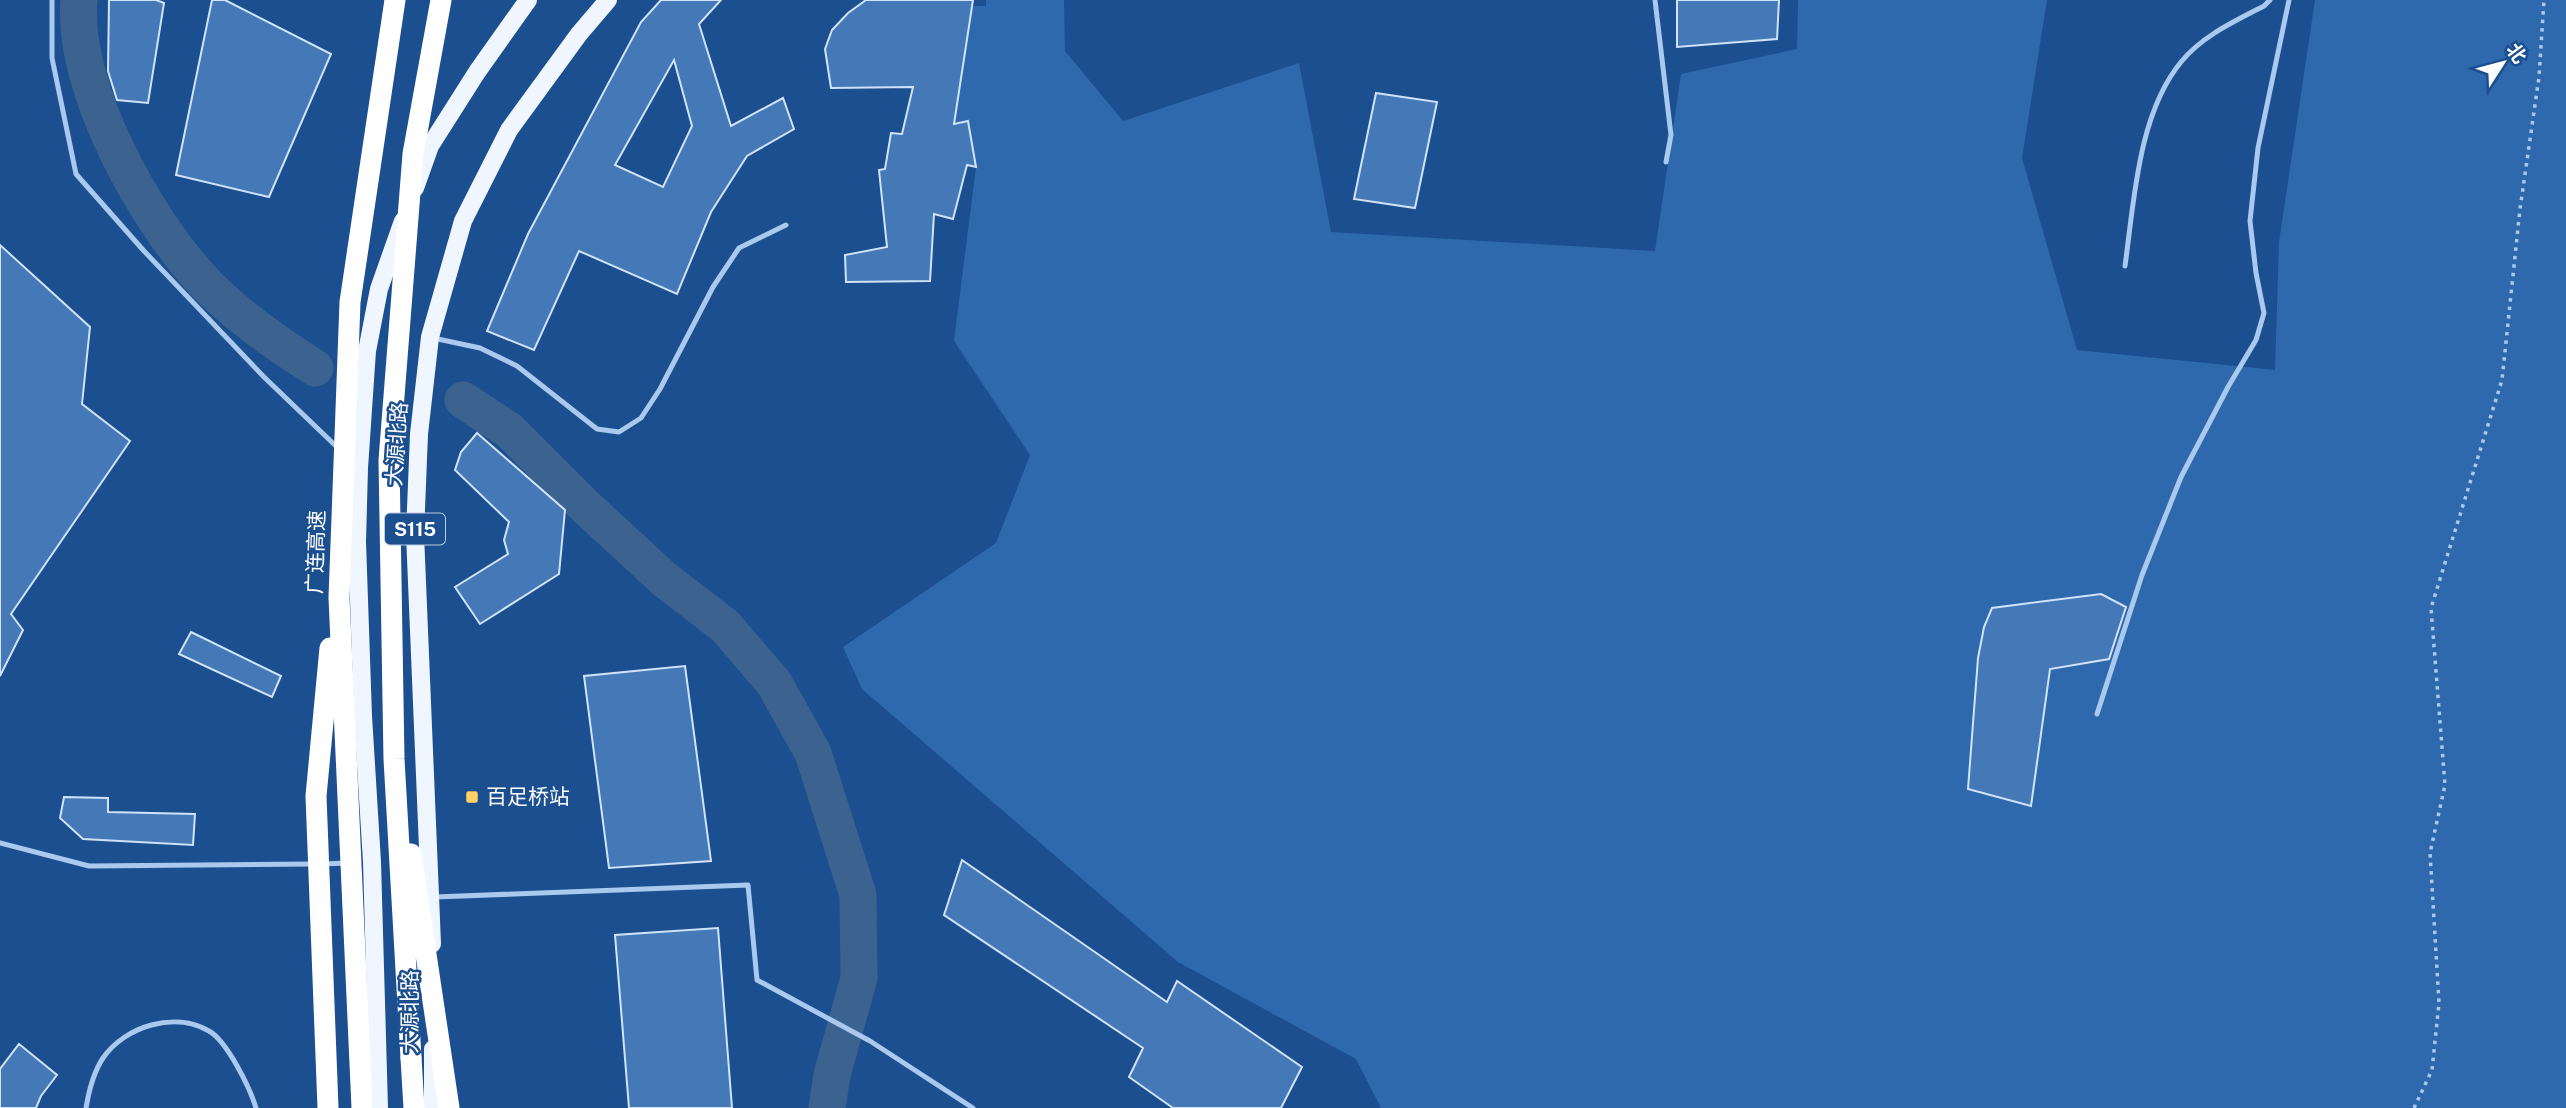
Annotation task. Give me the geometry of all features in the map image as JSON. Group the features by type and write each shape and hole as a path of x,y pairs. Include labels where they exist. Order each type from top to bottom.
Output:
{"highway":[{"name":"广连高速","path":"362,1108 339,598 350,302 395,0"},
{"path":"414,1108 393,736 389,460 413,154 441,0"},
{"path":"328,1108 316,796 342,524"},
{"path":"393,736 449,1108"}],"main road":[{"name":"大源北路","path":"379,1108 372,862 362,703 357,542 367,351 379,289 430,146 477,72 528,0"},
{"name":"大源北路","path":"433,1108 431,898 415,534 419,434 430,337 463,221 509,130 579,34 608,0"}],"lane":[{"path":"52,0 52,58 76,174 144,251 264,377 359,468"},
{"path":"1655,0 1671,135 1666,162"},
{"path":"2125,266 2139,168 2155,105 2181,62 2215,32 2264,6 2270,0"},
{"path":"2097,714 2142,575 2181,477 2256,340 2264,313 2250,221 2258,148 2289,0"},
{"path":"430,337 480,348 517,366 597,429 619,432 641,418 660,389 713,287 739,248 786,225"},
{"path":"0,843 89,866 372,862"},
{"path":"431,898 748,885 757,980 870,1041 973,1108"},
{"path":"86,1108 90,1086 104,1056 124,1038 148,1025 183,1022 211,1031 237,1064 256,1108"}],"path":[{"path":"2414,1108 2432,1070 2439,1003 2430,853 2445,785 2431,608 2502,380 2539,77 2544,0"}],"shaded area":[{"path":"986,0 1064,0 1065,51 1123,121 1299,63 1331,232 1655,251 1681,74 1797,49 1798,0 2047,0 2022,158 2077,350 2275,370 2279,242 2315,0 2566,0 2566,1108 1381,1108 1356,1059 1178,962 862,689 843,647 996,543 1030,455 954,341 976,167 968,122 954,124 972,6 986,6"}],"building":[{"path":"109,0 156,0 164,3 148,103 117,100 108,71"},
{"path":"212,0 225,0 331,54 269,197 176,175"},
{"path":"661,0 721,0 699,24 731,126 783,98 794,129 747,156 711,212 677,294 579,251 534,350 487,331 528,234 641,22","holes":["674,60 692,126 663,187 615,165"]},
{"path":"866,0 973,0 954,124 968,121 976,167 967,165 953,219 934,214 930,281 846,282 845,255 887,247 879,170 885,169 891,133 902,134 913,87 831,88 825,49 832,30 848,13"},
{"path":"1677,0 1779,0 1777,39 1677,47"},
{"path":"1376,93 1437,102 1415,208 1354,199"},
{"path":"0,245 90,327 82,404 130,441 11,614 23,630 0,676"},
{"path":"477,433 565,510 559,574 480,624 455,587 508,554 504,540 509,522 455,470 461,452"},
{"path":"2101,594 2126,607 2109,659 2050,669 2031,806 1968,789 1978,658 1984,627 1992,608"},
{"path":"191,632 281,676 272,697 179,654"},
{"path":"685,666 711,861 609,868 584,676"},
{"path":"64,797 108,798 108,812 195,814 193,845 83,839 60,818"},
{"path":"962,860 1167,1002 1177,981 1302,1067 1281,1108 1173,1108 1129,1077 1143,1048 944,915"},
{"path":"718,928 732,1108 629,1108 615,935"},
{"path":"19,1044 57,1075 41,1096 36,1108 0,1108 0,1069"}],"waterway":[{"path":"79,0 80,35 87,72 100,111 117,151 159,225 182,257 230,307 315,368"},
{"path":"463,400 510,431 587,508 664,579 725,626 774,683 813,753 858,895 859,978 832,1075 827,1108"}],"place":[{"name":"百足桥站","path":"472,797"}]}
